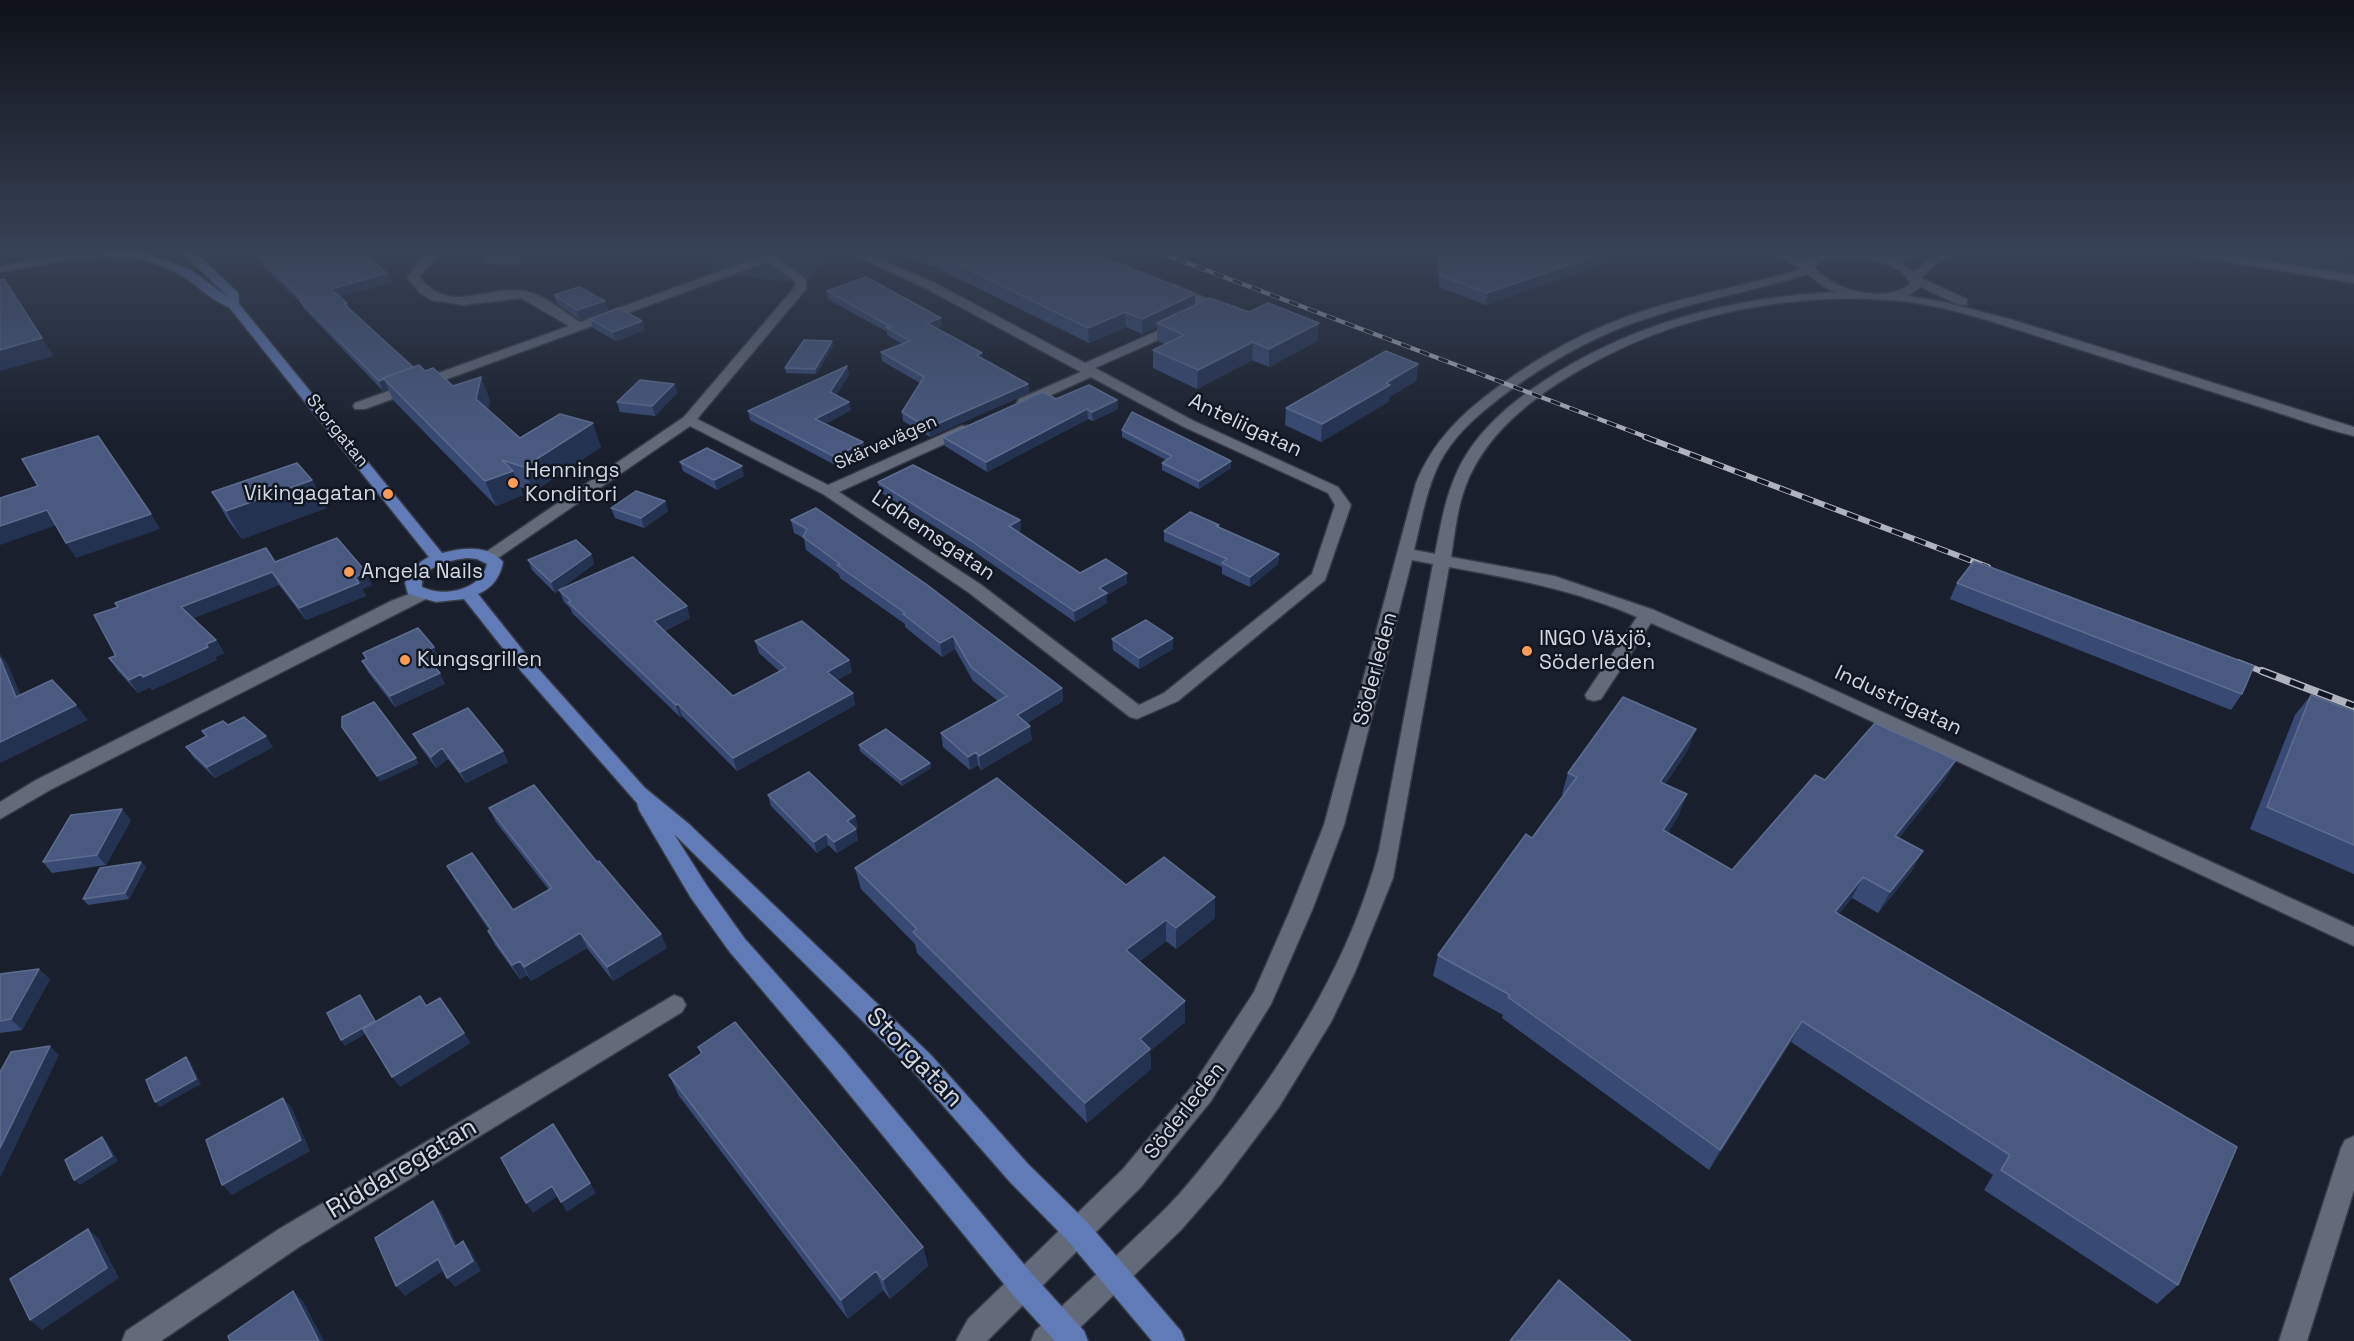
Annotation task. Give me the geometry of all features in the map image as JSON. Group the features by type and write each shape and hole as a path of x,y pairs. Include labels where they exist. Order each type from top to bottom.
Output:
{"main road":[{"name":"Storgatan","path":"242,315 439,559"},
{"path":"467,553 489,557 495,562 493,574 487,581 467,592 440,598 420,595 414,590 413,583 420,570 439,559 467,553"},
{"name":"Storgatan","path":"467,592 527,667 638,794 699,892 737,945 836,1059 1023,1285 1060,1336"},
{"name":"Storgatan","path":"638,794 682,829 921,1062 1019,1173 1078,1232 1171,1341"}],"street":[{"path":"558,315 579,327"},
{"path":"360,406 613,315"},
{"path":"489,557 689,420 779,315"},
{"name":"Anteliigatan","path":"984,315 1209,434 1334,490 1343,505 1319,576 1171,697 1137,713"},
{"path":"1007,410 1202,315"},
{"name":"Söderleden","path":"970,1341 978,1329 1132,1178 1202,1094 1263,997 1302,909 1334,825 1407,555 1424,483 1438,452 1462,422 1514,380 1558,352 1648,315"},
{"name":"Söderleden","path":"1060,1336 1114,1274 1172,1221 1242,1138 1295,1061 1323,1015 1344,972 1384,868 1452,505 1458,482 1476,450 1500,421 1560,375 1599,353 1667,324 1704,315"},
{"path":"1977,315 2354,432"},
{"path":"2002,315 2354,425"},
{"name":"Lidhemsgatan","path":"689,420 828,491 974,588 1137,713"},
{"name":"Skärvavägen","path":"828,491 976,424"},
{"name":"Industrigatan","path":"1407,555 1575,587 1648,614 1804,683 2354,937"},
{"path":"0,812 43,784 368,619 420,595"},
{"path":"1594,695 1648,614"},
{"name":"Riddaregatan","path":"136,1341 289,1238 674,1005"},
{"path":"2293,1341 2354,1148"}],"building":[{"path":"0,315 27,315 42,338 0,350"},
{"path":"313,315 356,315 413,367 379,381"},
{"path":"602,315 631,315 642,321 613,332 590,319"},
{"path":"869,315 935,315 941,318 927,323 982,353 976,355 1028,384 928,428 902,412 924,377 881,352 910,341 886,327 891,327"},
{"path":"1060,315 1119,315 1088,328"},
{"path":"1131,315 1151,315 1142,319"},
{"path":"1175,315 1298,315 1319,323 1269,349 1253,342 1198,370 1153,350 1184,335 1157,323"},
{"path":"804,340 832,341 815,369 785,368"},
{"path":"1386,351 1418,364 1386,383 1390,385 1322,424 1286,408"},
{"path":"419,365 425,371 433,368 453,386 481,377 476,399 520,438 560,414 593,423 524,467 502,460 513,471 485,481 383,378"},
{"path":"847,366 830,392 849,402 815,419 863,442 835,457 748,411"},
{"path":"640,380 674,384 652,406 617,402"},
{"path":"1089,385 1117,400 1092,412 1087,409 986,462 943,437 1043,392 1056,399"},
{"path":"1132,412 1231,461 1199,481 1162,463 1172,456 1122,430"},
{"path":"98,436 151,514 66,543 47,510 0,526 0,498 38,486 22,459"},
{"path":"707,448 742,466 714,480 680,462"},
{"path":"297,463 312,480 226,511 212,492"},
{"path":"913,465 1020,520 1009,526 1080,573 1106,559 1127,573 1099,588 1107,593 1074,611 970,540 878,482"},
{"path":"636,491 665,501 641,518 611,508"},
{"path":"816,508 926,584 1062,688 1017,715 1030,726 979,756 976,752 968,757 941,733 1007,696 971,667 953,636 940,643 903,614 905,613 837,565 840,564 803,537 807,529 791,520"},
{"path":"1190,512 1279,554 1250,577 1222,563 1227,559 1164,531"},
{"path":"337,538 366,572 355,577 359,583 299,608 272,572 181,607 216,640 206,644 208,647 143,677 141,674 129,680 109,658 116,656 94,615 118,607 115,603 266,548 275,562"},
{"path":"576,540 591,554 551,582 528,560"},
{"path":"633,557 687,606 654,621 733,696 786,668 755,641 802,621 849,660 827,672 853,693 733,758 568,602 571,601 559,590"},
{"path":"1974,561 2254,666 2242,694 1957,583"},
{"path":"1146,620 1173,638 1139,658 1112,639"},
{"path":"418,628 434,647 422,653 440,673 390,696 362,661 367,659 363,653"},
{"path":"0,658 16,697 52,680 76,705 0,742"},
{"path":"2311,695 2354,711 2354,845 2267,807"},
{"path":"1623,697 1696,729 1660,782 1687,794 1663,830 1732,870 1815,775 1825,780 1875,723 1956,760 1895,836 1923,851 1890,892 1863,877 1835,912 2237,1147 2178,1285 2001,1170 2010,1155 1802,1021 1720,1150 1508,997 1510,995 1438,955 1526,834 1532,838 1577,777 1568,773"},
{"path":"374,702 416,758 377,776 342,727 342,717"},
{"path":"468,708 503,751 460,772 442,748 431,757 413,734"},
{"path":"244,717 266,736 207,767 186,747 207,736 202,731 223,721 228,725"},
{"path":"886,729 930,763 901,780 859,745"},
{"path":"809,772 855,816 847,821 856,829 834,842 826,834 814,842 768,795"},
{"path":"997,778 1126,885 1164,857 1215,897 1176,928 1166,920 1126,950 1185,1001 1140,1039 1150,1049 1085,1103 913,932 917,929 855,868"},
{"path":"534,785 597,862 599,861 661,934 607,967 580,933 524,967 520,961 512,965 488,931 491,929 447,866 472,853 513,910 552,888 489,808"},
{"path":"122,809 97,855 43,862 71,815"},
{"path":"141,862 125,893 83,899 100,868"},
{"path":"39,969 11,1019 0,1021 0,974"},
{"path":"360,995 375,1021 341,1040 327,1013"},
{"path":"420,996 426,1006 440,998 464,1033 392,1077 363,1029"},
{"path":"735,1022 923,1247 883,1280 876,1271 841,1300 669,1075 702,1053 698,1047"},
{"path":"50,1046 0,1148 0,1072 11,1052"},
{"path":"186,1057 196,1079 155,1102 146,1080"},
{"path":"283,1098 301,1140 222,1185 206,1140"},
{"path":"553,1124 590,1183 561,1202 552,1186 526,1203 501,1158"},
{"path":"102,1137 112,1156 74,1180 65,1160"},
{"path":"433,1201 455,1247 463,1241 473,1261 447,1278 438,1259 396,1286 375,1238"},
{"path":"88,1229 107,1268 30,1320 10,1279"},
{"path":"1559,1280 1631,1341 1510,1341"},
{"path":"293,1291 319,1341 230,1341 228,1336"}],"railway":[{"path":"1323,315 1649,438"},
{"path":"1645,437 1988,567"},
{"path":"2238,662 2266,673"},
{"path":"2262,671 2354,706"}],"place":[{"name":"Hennings Konditori","path":"513,483"},
{"name":"Vikingagatan","path":"388,494"},
{"name":"Angela Nails","path":"349,572"},
{"name":"INGO Växjö, Söderleden","path":"1527,651"},
{"name":"Kungsgrillen","path":"405,660"}]}
